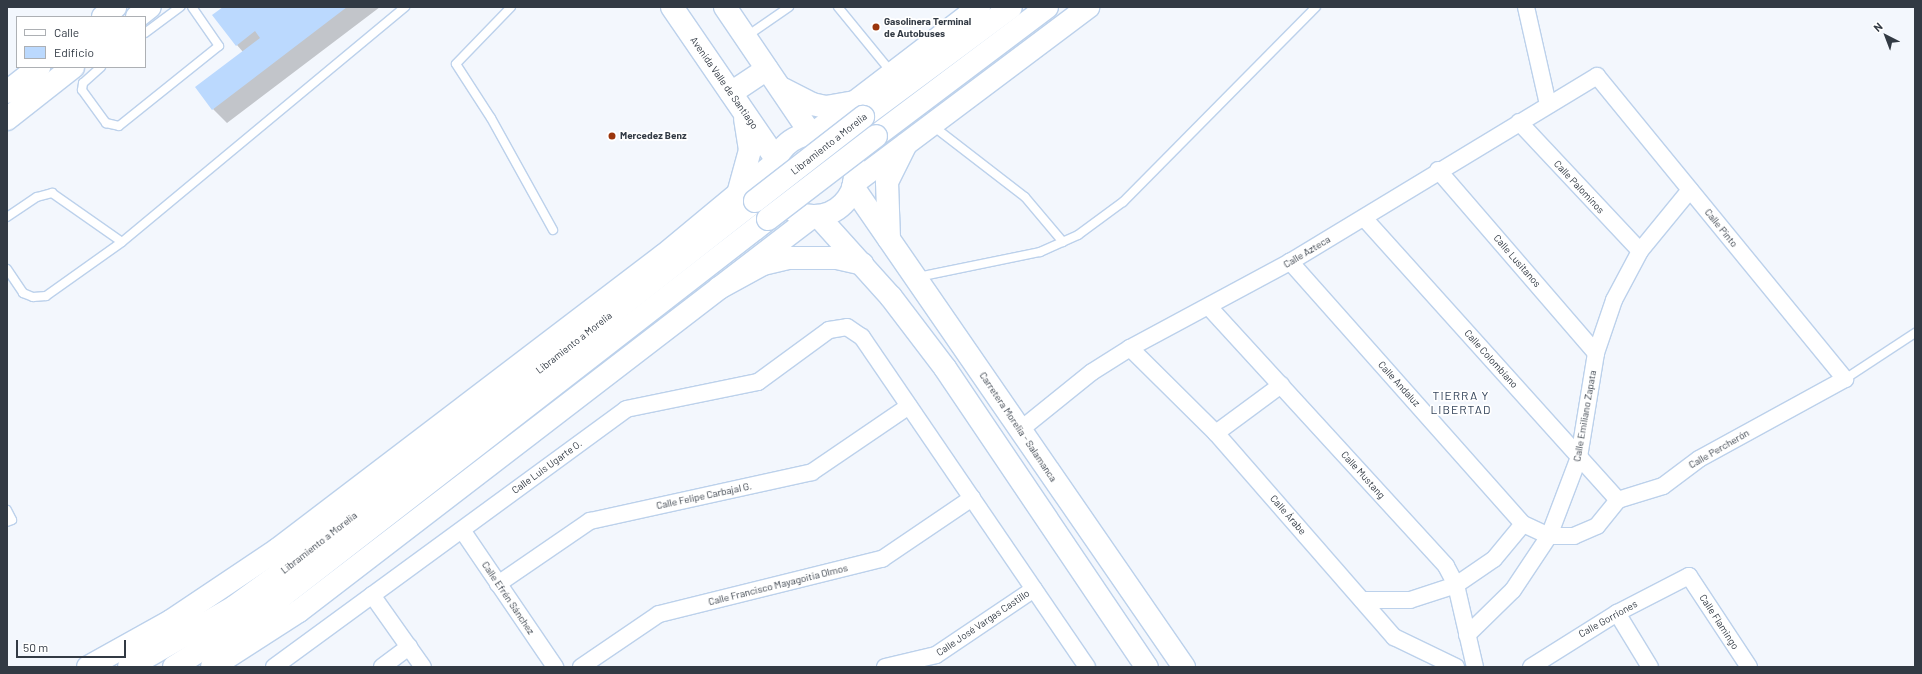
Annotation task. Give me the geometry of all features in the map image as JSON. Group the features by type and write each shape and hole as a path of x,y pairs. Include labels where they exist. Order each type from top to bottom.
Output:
{"main road":[{"path":"103,16 115,7"},
{"path":"138,16 150,7"},
{"name":"Avenida Valle de Santiago","path":"672,7 776,161"},
{"path":"724,7 812,134 836,141 848,152 854,167 854,185"},
{"path":"88,667 177,617 278,549 663,256 747,197 790,142 812,134 859,110 892,73 979,7"},
{"name":"Libramiento a Morelia","path":"129,667 234,607 278,575 747,197 859,110 1011,7"},
{"name":"Libramiento a Morelia","path":"174,667 267,608 768,219 1048,7"},
{"path":"212,667 299,611 719,288 816,216 842,205 854,185 932,124 1088,7"},
{"path":"7,92 38,68"},
{"path":"7,119 72,68"},
{"path":"747,197 750,150 735,99 771,75"},
{"path":"771,75 798,99 826,107 859,110"},
{"path":"889,240 887,182 906,144"},
{"path":"776,161 774,185 780,199 791,210 816,216 862,264 946,368 1147,667"},
{"name":"Carretera Morelia - Salamanca","path":"854,185 889,240 1184,667"},
{"path":"719,288 758,267 788,258 838,258 862,264"}],"street":[{"path":"1526,7 1548,105"},
{"name":"Calle Azteca","path":"1020,430 1092,372 1130,348 1209,307 1290,262 1364,218 1438,170 1597,76"},
{"name":"Calle Pinto","path":"1597,76 1845,379"},
{"name":"Calle Palominos","path":"1519,122 1640,251"},
{"name":"Calle Lusitanos","path":"1438,170 1596,353"},
{"name":"Calle Emiliano Zapata","path":"1467,635 1513,590 1549,536 1579,457 1596,353 1614,300 1640,251 1690,190"},
{"name":"Calle Colombiano","path":"1364,218 1618,500"},
{"name":"Calle Andaluz","path":"1290,262 1523,524"},
{"name":"Calle Mustang","path":"1209,307 1446,566 1456,585 1476,667"},
{"name":"Calle Luis Ugarte O.","path":"274,667 626,409 758,382 829,330 846,327 862,337 909,406"},
{"name":"Calle Árabe","path":"1130,348 1216,433 1394,637 1456,667"},
{"name":"Calle Percherón","path":"1618,500 1663,486 1699,459 1845,379"},
{"path":"1216,433 1281,385"},
{"path":"909,406 1088,667"},
{"name":"Calle Felipe Carbajal G.","path":"498,584 590,521 812,472 909,406"},
{"name":"Calle Francisco Mayagoitia Olmos","path":"581,667 658,614 882,559 972,498"},
{"path":"1362,600 1410,600 1456,585 1494,559 1523,524 1549,536 1574,536 1597,526 1618,500"},
{"name":"Calle Efrén Sánchez","path":"462,530 555,667"},
{"name":"Calle Gorriones","path":"1535,666 1617,613 1689,576"},
{"name":"Calle Flamingo","path":"1689,576 1749,667"},
{"name":"Calle José Vargas Castillo","path":"885,667 936,655 1034,589"},
{"path":"372,595 423,667"},
{"path":"1617,613 1650,667"},
{"path":"382,667 409,647"}],"lane":[{"path":"146,32 180,7"},
{"path":"100,68 83,82 82,90 106,123 119,126 220,46 192,7"},
{"path":"7,269 22,293 33,297 46,296 122,242 405,7"},
{"path":"511,7 456,64 506,144 553,230"},
{"path":"745,37 788,7"},
{"path":"838,7 892,73"},
{"path":"915,277 1040,252 1063,242 1123,202 1316,7"},
{"path":"932,124 1025,197 1063,242"},
{"path":"7,217 37,197 52,193 122,242"},
{"name":"Calle Percherón","path":"1845,379 1915,333"},
{"path":"7,510 12,520 7,522"}],"building":[{"path":"223,7 347,7 212,110 195,87 260,38 255,31 236,46 212,15"}],"place":[{"name":"Gasolinera Terminal de Autobuses","path":"876,27"},
{"name":"Mercedez Benz","path":"612,136"}],"district":[{"name":"TIERRA Y LIBERTAD","path":"1461,403"}]}
